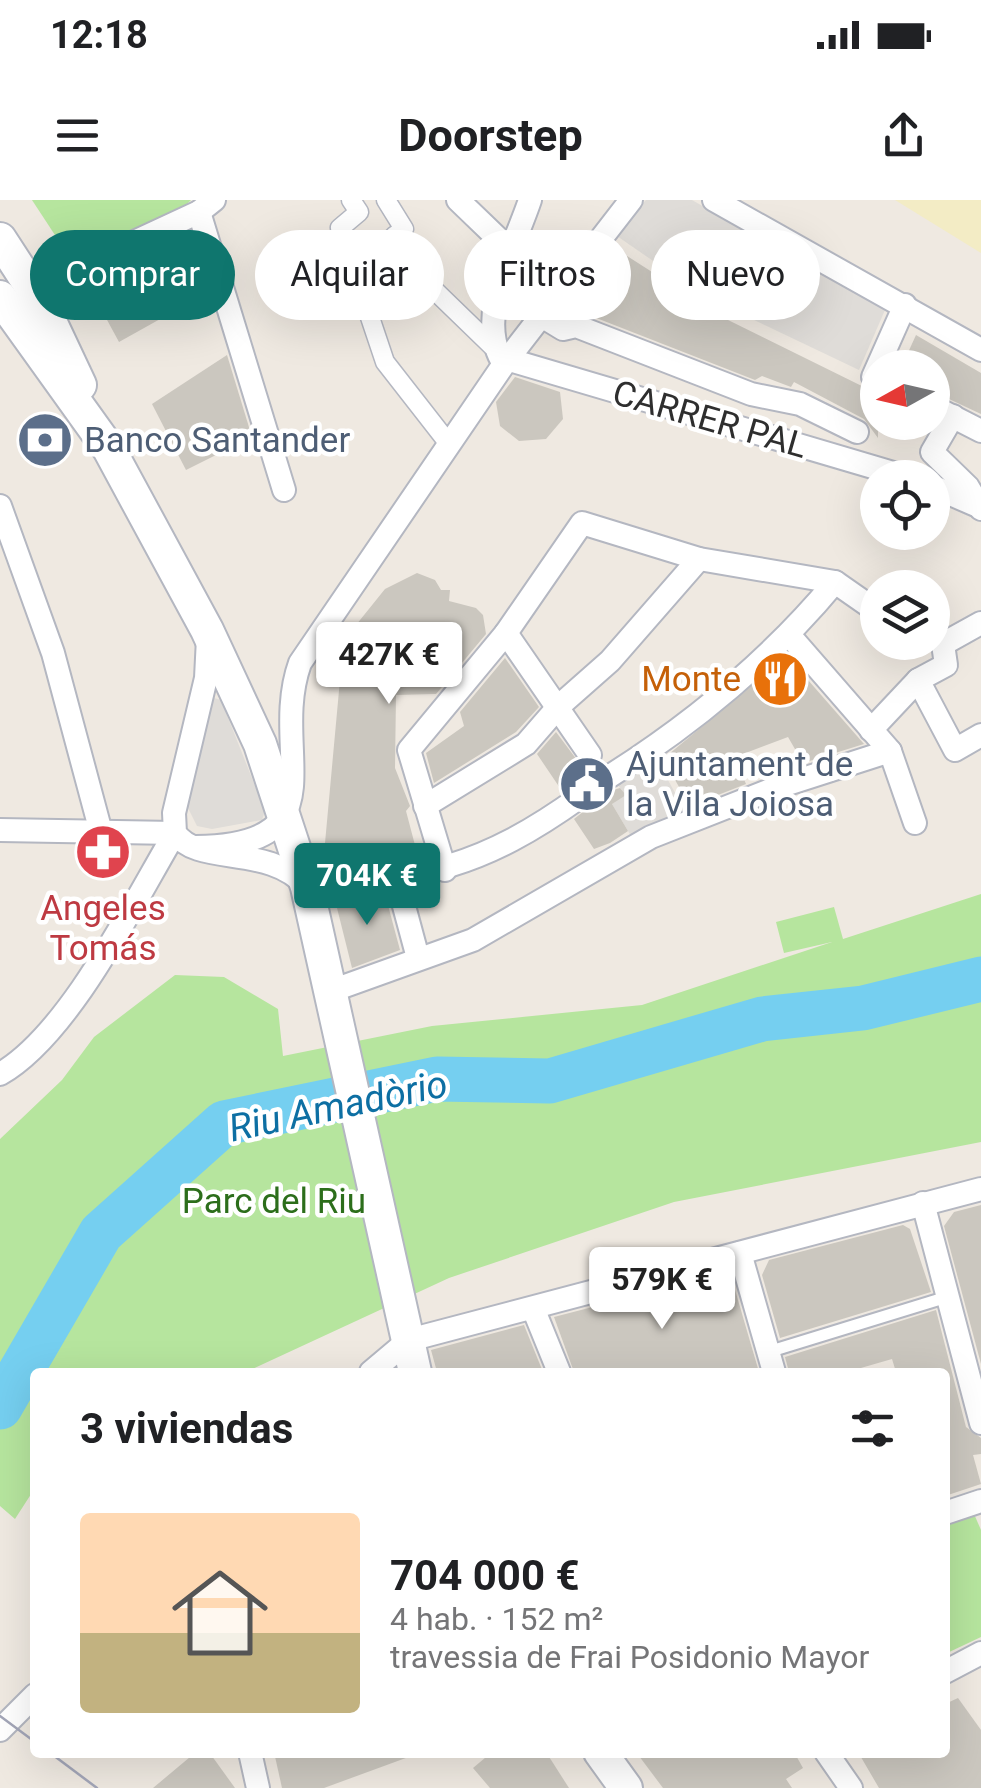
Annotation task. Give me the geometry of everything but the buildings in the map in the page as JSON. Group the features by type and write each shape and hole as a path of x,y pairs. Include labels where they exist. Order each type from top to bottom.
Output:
{"main road":[{"path":"0,239 23,272 21,325"},
{"path":"0,297 109,449 207,630 260,744 287,816 307,887 415,1368"},
{"path":"604,1758 626,1788"}],"street":[{"path":"352,200 359,212 340,228 384,362 449,444"},
{"path":"386,200 404,229 394,236 428,284 502,357"},
{"path":"458,200 489,230"},
{"path":"520,230 530,200"},
{"path":"607,230 631,200"},
{"path":"714,200 981,350"},
{"path":"156,230 206,206 284,490"},
{"path":"23,272 30,273"},
{"path":"885,350 905,305"},
{"path":"493,320 502,357"},
{"path":"196,847 251,840 271,832 287,816 293,777 291,696 300,663 449,444 502,357 535,320"},
{"path":"548,320 562,329 576,326 751,394 800,404 857,432"},
{"name":"CARRER PAL","path":"502,357 860,463"},
{"path":"950,415 981,431"},
{"path":"935,440 932,452 978,502"},
{"path":"950,492 978,502"},
{"path":"0,506 53,653 101,832"},
{"path":"444,870 409,750 506,633 582,522 699,559 835,582 860,599"},
{"path":"424,806 526,744 559,706 610,662 699,559"},
{"path":"610,776 676,733 790,636 835,582"},
{"path":"950,636 981,623"},
{"path":"0,1091 10,1068 69,1006 175,833 176,805 206,678 207,630"},
{"path":"506,633 590,755"},
{"path":"790,636 890,751 916,823"},
{"path":"871,730 918,680 946,665 944,660"},
{"path":"918,680 955,750 981,735"},
{"path":"332,997 418,958 473,940 651,837 778,787 890,751"},
{"path":"0,830 175,833 196,847 282,865 307,887 398,880 444,870 508,844 580,797"},
{"path":"398,880 418,958"},
{"path":"376,1368 408,1340 981,1189"},
{"path":"924,1204 981,1422"},
{"path":"740,1253 771,1362"},
{"path":"533,1308 557,1368"},
{"path":"950,1511 981,1501"},
{"path":"950,1669 981,1652"},
{"path":"0,1730 30,1700"},
{"path":"251,1758 258,1788"},
{"path":"830,1758 851,1788"}],"lane":[{"path":"771,1362 948,1297"}],"green space":[{"path":"32,200 191,200 178,213 137,230 52,230"},
{"name":"Parc del Riu","path":"981,894 981,1142 674,1202 449,1278 255,1368 30,1368 30,1496 15,1519 0,1506 0,1139 62,1080 94,1037 175,975 224,977 278,1009 283,1056 432,1026 642,1005 832,942 784,953 776,922 834,907 843,939"},
{"path":"974,1514 981,1530 981,1637 950,1652 950,1521"}],"sand":[{"path":"895,200 981,200 981,253"}],"shaded area":[{"path":"646,200 692,200 745,230 651,230 651,259 631,246 631,230 618,230"},
{"path":"820,273 885,310 868,350 860,350 859,370 754,320 820,320"},
{"path":"214,698 221,700 265,811 262,820 212,829 197,826 187,806"},
{"path":"648,744 689,818 634,841 612,804 625,794 607,772"}],"waterway":[{"name":"Riu Amadòrio","path":"0,1407 101,1233 224,1123 437,1079 550,1081 762,1019 863,1008 981,979"}],"tunnel":[{"path":"580,797 610,776"}],"tram line":[{"path":"0,1716 30,1738"},
{"path":"57,1758 97,1788"}],"place":[{"name":"Banco Santander","path":"45,440"},
{"name":"Monte","path":"780,679"},
{"name":"Ajuntament de la Vila Joiosa","path":"587,784"},
{"name":"Angeles Tomás","path":"103,852"}]}
